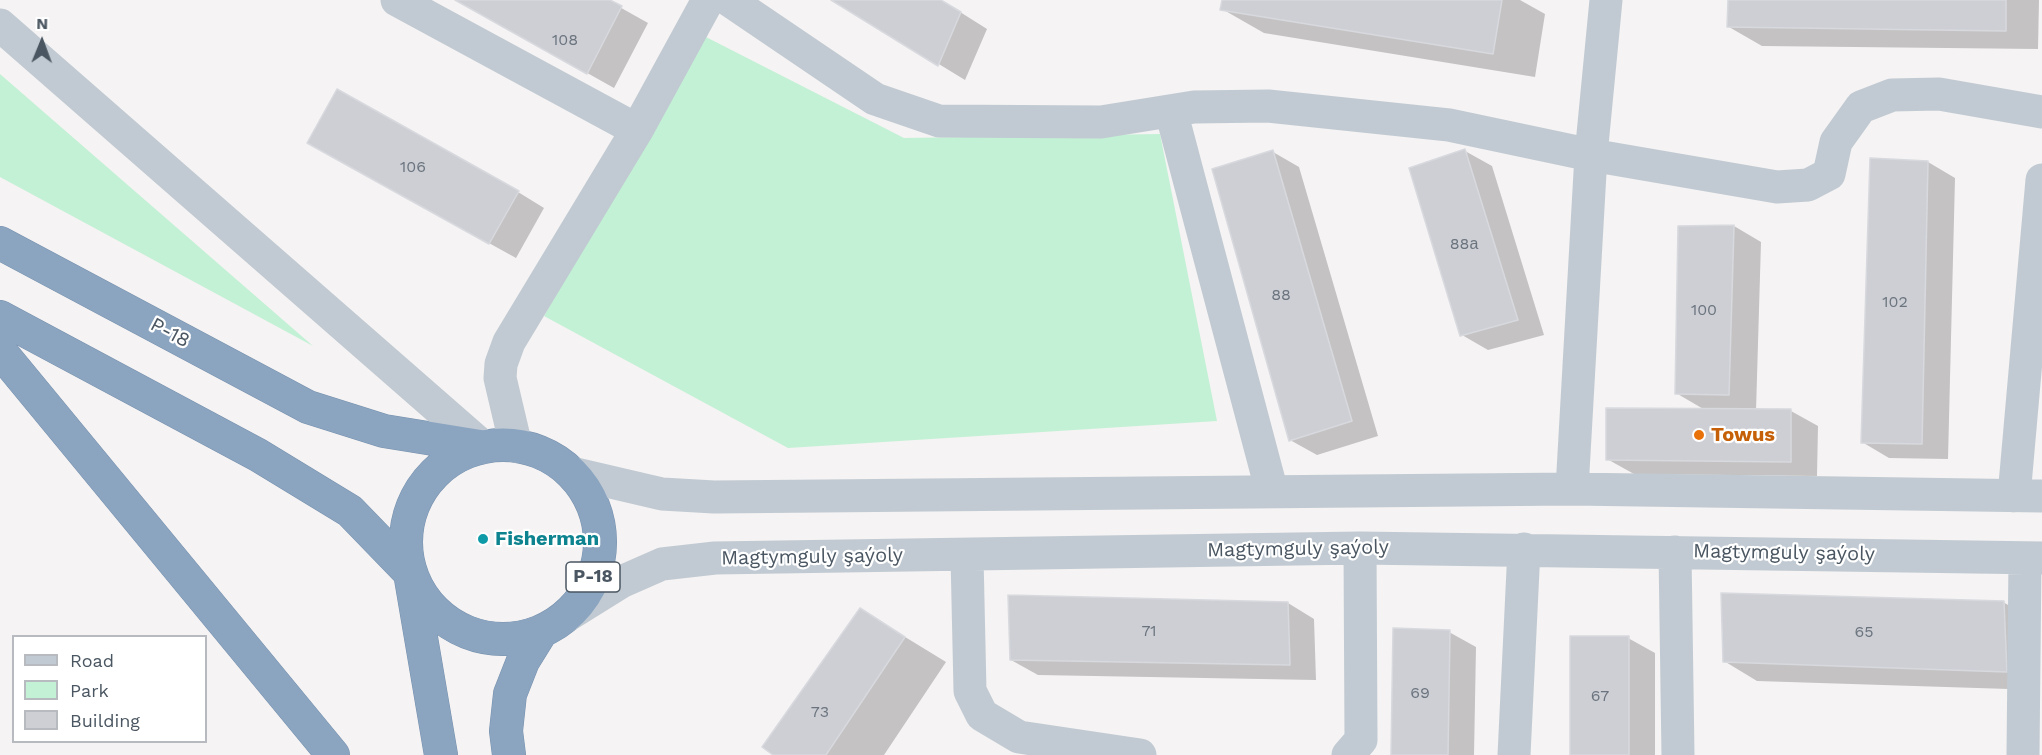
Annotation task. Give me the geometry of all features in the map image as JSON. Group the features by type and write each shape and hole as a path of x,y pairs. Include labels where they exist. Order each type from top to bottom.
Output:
{"highway":[{"name":"P-18","path":"0,243 308,407 384,431 483,447 516,446 546,455 572,473 591,500 600,530 599,561 588,591 554,624 522,661 510,694 506,731 509,755"},
{"name":"P-18","path":"0,317 258,455 350,511 410,573 424,601 448,624 478,637 510,640 554,624"},
{"path":"0,351 333,755"},
{"name":"P-18","path":"441,755 405,540 411,508 427,480 452,459 483,447"}],"street":[{"path":"397,0 637,130"},
{"path":"516,446 500,378 501,364 509,342 637,130 708,0"},
{"path":"729,0 875,99 939,122 1101,122 1194,107 1268,106 1449,125 1591,155 1777,187 1808,184 1829,174 1836,142 1861,106 1892,95 1939,94 2042,112"},
{"path":"1572,489 1591,155 1606,0"},
{"path":"0,25 483,447"},
{"path":"1172,111 1272,492"},
{"path":"572,473 662,494 714,497 1572,489 2028,496 2042,180"},
{"path":"1348,755 1361,740 1360,548"},
{"name":"Magtymguly şaýoly","path":"554,624 621,582 662,564 715,558 968,556 1360,548 2034,558"},
{"path":"1514,755 1524,549"},
{"path":"1675,552 1678,755"},
{"path":"968,556 970,691 982,715 1019,737 1140,755"},
{"path":"2023,755 2034,558"}],"green space":[{"path":"702,35 904,138 1160,134 1217,421 788,448 544,316"},
{"path":"0,74 313,346 0,177"}],"building":[{"path":"455,0 610,0 622,6 587,74"},
{"path":"831,0 941,0 961,12 938,66"},
{"path":"1222,0 1502,0 1493,54 1220,10"},
{"path":"1728,0 2006,0 2006,31 1727,27"},
{"path":"337,89 519,191 489,244 307,143"},
{"path":"1465,149 1518,320 1460,336 1409,168"},
{"path":"1273,150 1352,421 1289,441 1212,169"},
{"path":"1870,158 1928,161 1922,444 1861,443"},
{"path":"1734,225 1729,395 1675,394 1678,226"},
{"name":"Towus","path":"1606,408 1791,409 1791,462 1606,460"},
{"path":"1721,593 2004,601 2007,672 1723,662"},
{"path":"1008,595 1288,602 1290,665 1010,660"},
{"path":"860,608 905,637 826,755 773,755 762,747"},
{"path":"1393,628 1450,630 1448,755 1391,755"},
{"path":"1570,636 1629,636 1629,755 1570,755"}],"place":[{"name":"Towus","path":"1699,435"},
{"name":"Fisherman","path":"483,539"}]}
